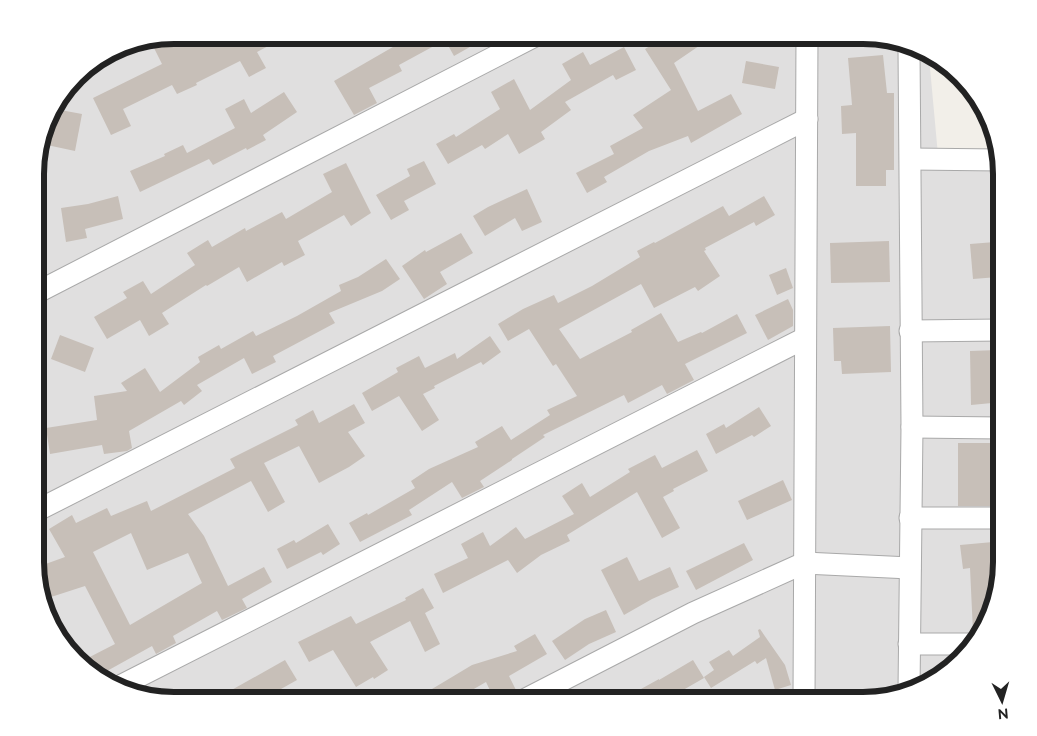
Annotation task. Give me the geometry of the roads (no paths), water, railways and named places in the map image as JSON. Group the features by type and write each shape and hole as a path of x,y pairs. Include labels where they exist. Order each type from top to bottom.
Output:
{"street":[{"path":"44,289 520,44"},
{"path":"804,692 807,44"},
{"path":"909,53 912,427 909,684"},
{"path":"44,507 807,119"},
{"path":"911,159 992,160"},
{"path":"910,331 993,330"},
{"path":"126,683 805,338"},
{"path":"912,427 993,428"},
{"path":"910,518 993,518"},
{"path":"540,692 694,613 804,563 910,568"},
{"path":"909,644 964,644"}]}
